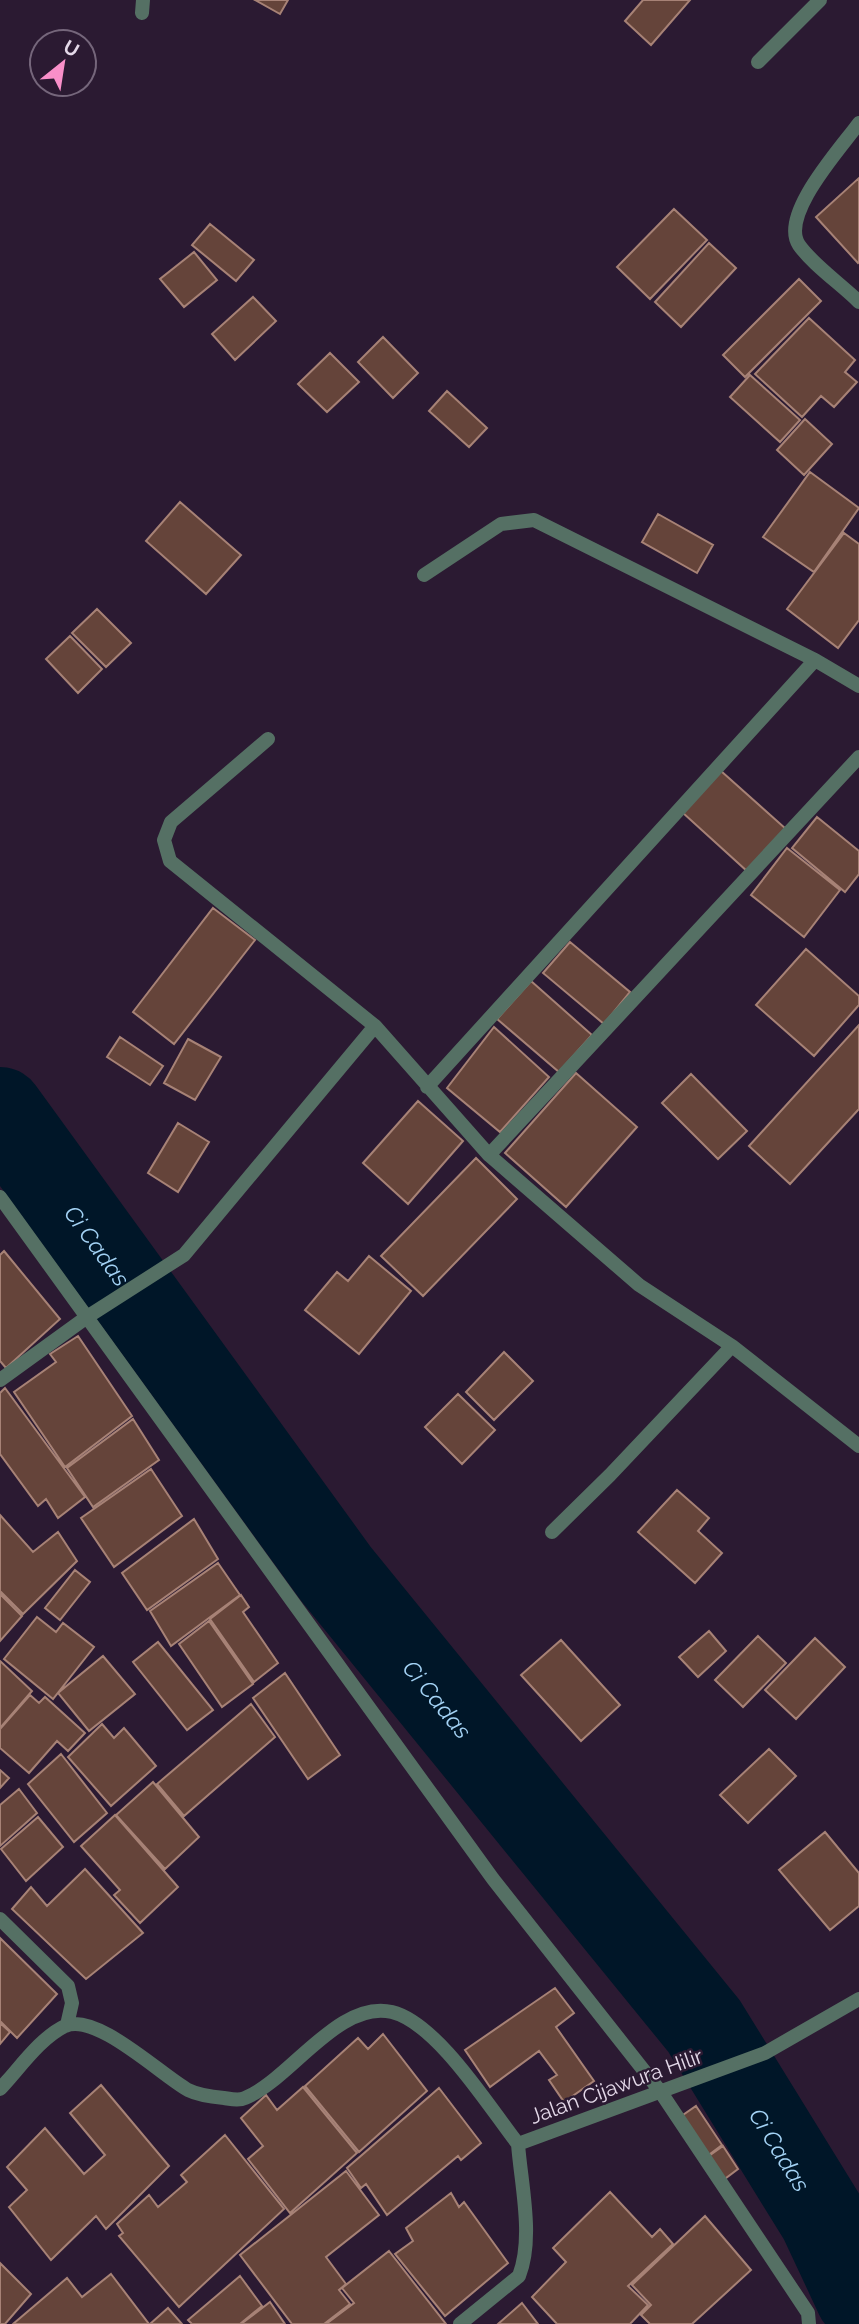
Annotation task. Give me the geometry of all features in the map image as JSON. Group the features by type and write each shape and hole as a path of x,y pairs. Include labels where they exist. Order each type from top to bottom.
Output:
{"street":[{"path":"758,62 820,0"},
{"path":"859,122 800,205 794,231 799,245 859,302"},
{"path":"424,575 501,524 534,520 816,660 859,686"},
{"path":"427,1087 816,660"},
{"path":"268,739 171,822 164,839 170,861 376,1026 489,1155 639,1285 732,1346 859,1446"},
{"path":"489,1155 859,757"},
{"path":"0,1380 88,1317 184,1255 376,1026"},
{"path":"0,1198 493,1879 660,2091 808,2313 809,2324"},
{"path":"552,1532 732,1346"},
{"path":"0,1919 68,1986 72,2003 67,2025 53,2033 0,2089"},
{"name":"Jalan Cijawura Hilir","path":"67,2025 80,2025 107,2033 190,2091 242,2100 261,2090 317,2042 363,2012 388,2011 421,2026 443,2049 518,2144 765,2053 859,1999"},
{"path":"460,2324 519,2276 523,2265 524,2225 518,2144"}],"building":[{"path":"255,0 288,0 280,14"},
{"path":"643,0 690,0 651,45 625,21"},
{"path":"859,178 859,262 858,263 816,217"},
{"path":"674,209 707,240 650,299 617,267"},
{"path":"210,224 254,260 236,281 192,245"},
{"path":"709,243 736,268 681,327 655,302"},
{"path":"194,252 217,280 184,307 160,279"},
{"path":"799,279 821,301 745,377 723,355"},
{"path":"253,297 276,321 235,360 212,334"},
{"path":"809,318 855,360 845,372 857,382 834,407 821,396 802,417 755,374"},
{"path":"383,337 418,373 393,398 358,362"},
{"path":"330,353 359,382 327,412 298,384"},
{"path":"750,375 800,420 780,442 730,397"},
{"path":"447,391 487,428 469,447 429,411"},
{"path":"805,419 832,444 804,475 777,450"},
{"path":"810,472 859,508 814,572 763,537"},
{"path":"180,502 241,555 206,594 146,541"},
{"path":"658,514 713,545 697,573 642,542"},
{"path":"844,533 859,544 859,620 838,648 787,609"},
{"path":"97,609 131,643 106,667 72,633"},
{"path":"70,636 102,669 78,693 46,659"},
{"path":"721,771 786,829 748,872 683,813"},
{"path":"817,817 859,851 859,874 845,892 792,848"},
{"path":"787,848 840,890 804,937 751,895"},
{"path":"213,908 255,940 174,1044 133,1012"},
{"path":"570,942 630,992 604,1024 543,973"},
{"path":"806,949 859,996 859,1005 814,1056 756,1005"},
{"path":"531,981 592,1035 559,1072 497,1019"},
{"path":"859,1025 859,1109 790,1184 749,1146"},
{"path":"494,1027 549,1077 500,1132 447,1088"},
{"path":"120,1037 163,1066 150,1085 107,1057"},
{"path":"188,1039 221,1057 195,1100 164,1083"},
{"path":"576,1073 637,1127 566,1207 505,1153"},
{"path":"691,1074 747,1131 718,1159 662,1103"},
{"path":"418,1101 463,1141 408,1204 363,1163"},
{"path":"178,1123 209,1142 178,1192 148,1173"},
{"path":"476,1158 517,1199 423,1296 381,1256"},
{"path":"4,1251 60,1319 6,1368 0,1361 0,1255"},
{"path":"369,1256 411,1291 359,1354 305,1310 337,1272 348,1281"},
{"path":"78,1336 132,1416 65,1467 14,1392 56,1362 50,1354"},
{"path":"504,1352 533,1381 494,1420 466,1392"},
{"path":"5,1388 85,1497 58,1518 46,1499 38,1506 0,1454 0,1393"},
{"path":"458,1394 495,1430 462,1464 425,1427"},
{"path":"133,1419 159,1460 93,1507 67,1468"},
{"path":"151,1469 182,1516 114,1567 81,1518"},
{"path":"677,1490 709,1518 698,1531 722,1553 695,1583 638,1532"},
{"path":"0,1515 33,1552 58,1532 77,1561 23,1614 0,1591"},
{"path":"194,1519 218,1559 147,1610 122,1573"},
{"path":"218,1563 240,1595 171,1646 150,1611"},
{"path":"75,1570 90,1582 60,1620 45,1608"},
{"path":"0,1594 22,1616 0,1641"},
{"path":"241,1595 249,1607 243,1612 278,1663 254,1682 210,1619"},
{"path":"37,1617 56,1632 63,1623 94,1647 53,1699 4,1659"},
{"path":"209,1621 253,1684 222,1707 179,1644"},
{"path":"709,1631 726,1651 698,1677 679,1657"},
{"path":"758,1636 786,1663 743,1707 715,1680"},
{"path":"815,1638 845,1667 796,1719 765,1690"},
{"path":"561,1640 620,1705 581,1741 521,1675"},
{"path":"158,1642 213,1710 187,1730 133,1662"},
{"path":"103,1656 135,1694 89,1731 58,1693"},
{"path":"0,1661 32,1691 0,1728"},
{"path":"285,1673 340,1755 308,1779 253,1698"},
{"path":"30,1695 39,1703 45,1697 85,1733 68,1751 57,1741 29,1773 0,1748 0,1729"},
{"path":"251,1704 275,1737 184,1816 157,1784"},
{"path":"102,1724 114,1738 124,1728 156,1766 111,1806 68,1757"},
{"path":"769,1749 796,1776 748,1823 720,1795"},
{"path":"61,1754 107,1813 74,1842 28,1784"},
{"path":"0,1770 9,1778 0,1788"},
{"path":"153,1782 199,1837 165,1869 116,1815"},
{"path":"19,1789 37,1813 0,1846 0,1805"},
{"path":"115,1815 178,1887 140,1923 114,1895 120,1890 81,1846"},
{"path":"38,1817 63,1847 26,1881 1,1849"},
{"path":"825,1832 859,1873 859,1906 830,1930 779,1870"},
{"path":"85,1869 143,1933 86,1979 12,1909 31,1887 47,1906"},
{"path":"0,1938 57,1994 17,2038 0,2021"},
{"path":"555,1988 574,2013 556,2027 594,2081 564,2102 549,2080 557,2075 539,2051 490,2087 465,2050"},
{"path":"0,2023 10,2032 0,2044"},
{"path":"383,2034 427,2091 359,2152 305,2086 358,2038 368,2049"},
{"path":"101,2085 169,2166 106,2229 96,2216 51,2260 9,2207 27,2190 7,2167 45,2128 84,2174 105,2155 70,2113"},
{"path":"303,2087 357,2153 290,2213 248,2159 263,2146 241,2118 266,2095 277,2110"},
{"path":"439,2088 481,2143 461,2160 458,2156 387,2215 366,2184 361,2188 347,2168"},
{"path":"696,2106 722,2145 706,2157 680,2117"},
{"path":"225,2135 284,2209 179,2307 119,2236 123,2233 117,2224 149,2195 158,2207 187,2182 181,2175"},
{"path":"723,2146 738,2169 722,2181 706,2158"},
{"path":"346,2171 379,2215 326,2257 346,2284 339,2290 350,2304 324,2324 292,2324 240,2255"},
{"path":"610,2192 652,2237 660,2229 673,2244 628,2286 648,2305 630,2324 557,2324 532,2297 566,2262 553,2248"},
{"path":"451,2193 459,2207 464,2202 508,2263 445,2316 395,2254 413,2241 406,2228"},
{"path":"705,2216 751,2270 692,2324 650,2324 641,2315 651,2305 632,2285"},
{"path":"389,2251 446,2324 326,2324 354,2303 342,2288"},
{"path":"0,2263 31,2294 5,2324 0,2324"},
{"path":"111,2274 149,2324 13,2324 67,2278 82,2297"},
{"path":"240,2276 262,2306 240,2324 192,2324 188,2320"},
{"path":"270,2302 285,2324 241,2324"},
{"path":"522,2303 538,2324 498,2324"},
{"path":"168,2308 182,2324 150,2324"}],"waterway":[{"name":"Ci Cadas","path":"0,1111 336,1574 704,2026 823,2219 859,2296"}]}
